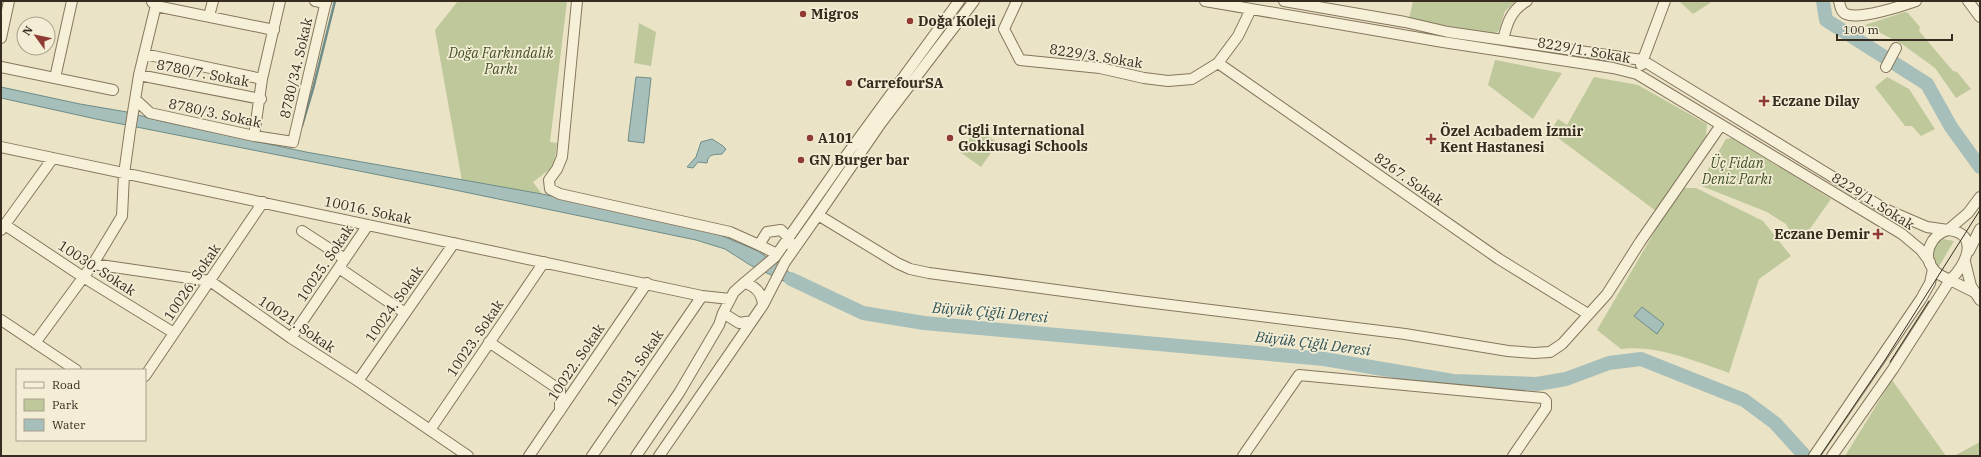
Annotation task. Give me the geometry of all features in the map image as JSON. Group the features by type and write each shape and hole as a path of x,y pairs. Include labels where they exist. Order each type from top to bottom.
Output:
{"street":[{"path":"1,38 9,1"},
{"path":"55,78 72,1"},
{"path":"209,16 213,1"},
{"path":"254,136 262,79 280,1"},
{"path":"315,1 326,2"},
{"path":"577,1 562,157 557,169 549,180 550,189 560,194 730,232 759,245 776,255"},
{"path":"636,456 679,393 719,325 730,299 744,283 776,255 959,1"},
{"path":"659,456 763,305 785,262 793,250 881,123 974,1"},
{"name":"8229/3. Sokak","path":"1017,1 1004,29 1020,60 1100,68 1144,78 1168,81 1192,79 1218,63"},
{"name":"8229/1. Sokak","path":"1205,1 1443,42 1613,68 1637,74 1902,234 1921,250 1931,266"},
{"name":"8229/1. Sokak","path":"1284,1 1405,22 1448,32 1642,60 1885,208 1927,227 1948,230"},
{"path":"1503,40 1509,18 1519,6 1527,1"},
{"path":"1637,74 1665,1"},
{"path":"1838,1 1846,14 1855,16 1890,10 1916,1"},
{"path":"1968,1 1980,17"},
{"name":"8780/34. Sokak","path":"293,142 326,2"},
{"path":"35,343 93,264 122,216 124,174 130,131 139,75 155,3 274,30"},
{"path":"1218,63 1238,36 1251,9"},
{"path":"1886,67 1896,48"},
{"name":"8780/7. Sokak","path":"144,54 262,79"},
{"name":"8267. Sokak","path":"1218,63 1499,259 1588,314"},
{"path":"1,67 113,90"},
{"name":"8780/7. Sokak","path":"139,75 260,99"},
{"name":"8780/3. Sokak","path":"135,104 150,113 254,136 293,142"},
{"path":"818,215 897,263 910,269 928,273 1406,334 1508,351 1534,353 1550,352 1562,344 1607,294 1640,242 1721,125"},
{"name":"10016. Sokak","path":"1,147 647,283 702,296 730,299"},
{"path":"3,228 53,158"},
{"path":"1814,456 1921,299 1930,283 1931,266 1929,247 1932,240 1936,235 1948,230 1968,213 1980,197"},
{"name":"10026. Sokak","path":"146,375 262,202"},
{"name":"10025. Sokak","path":"291,338 368,225"},
{"name":"10030. Sokak","path":"3,228 174,333"},
{"path":"1833,454 1893,369 1950,280 1958,273 1967,258 1980,228"},
{"path":"759,245 767,232 781,230 789,238 793,250"},
{"path":"1948,230 1960,233 1967,238 1967,277 1977,296"},
{"path":"302,231 345,259"},
{"name":"10024. Sokak","path":"358,380 454,243"},
{"name":"10023. Sokak","path":"430,430 544,262"},
{"name":"10021. Sokak","path":"93,264 210,281 291,338 358,380 468,456"},
{"path":"1931,266 1950,280 1977,296"},
{"path":"338,268 405,313"},
{"name":"10022. Sokak","path":"529,456 647,283"},
{"path":"744,283 750,284 760,292 763,305"},
{"name":"10031. Sokak","path":"592,456 702,296"},
{"path":"723,313 739,323 752,321"},
{"path":"1,320 74,369"},
{"path":"490,342 560,390 560,411"},
{"path":"1243,456 1299,375 1543,398 1546,401 1546,408 1513,456"}],"green space":[{"name":"Doğa Farkındalık Parkı","path":"458,1 567,1 550,142 557,143 554,166 533,182 542,194 462,181 435,30"},
{"path":"1413,1 1516,1 1505,11 1499,30 1495,34 1409,19"},
{"path":"1679,1 1713,1 1693,14"},
{"path":"1905,12 1908,13 1920,27 1919,31 1953,71 1957,72 1971,89 1956,98 1935,68 1902,44 1865,25"},
{"path":"639,23 656,32 651,66 634,63"},
{"path":"1495,60 1562,73 1533,119 1488,85"},
{"path":"1594,77 1638,85 1707,124 1706,136 1656,211 1550,132 1558,119 1567,125"},
{"path":"1887,77 1909,89 1935,129 1921,136 1912,126 1905,126 1875,87"},
{"path":"977,128 998,143 981,167 960,152"},
{"name":"Üç Fidan Deniz Parkı","path":"1732,138 1831,199 1802,240 1791,233 1786,224 1767,212 1699,185 1726,139"},
{"path":"1683,188 1696,188 1763,221 1791,256 1759,279 1729,373 1676,355 1648,349 1621,349 1597,330 1658,226"},
{"path":"1943,239 1954,241 1938,268 1933,263 1933,247"},
{"path":"1892,380 1946,456 1845,456"},
{"path":"1980,442 1980,456 1954,456"}],"water":[{"path":"636,77 651,78 644,143 628,141"},
{"path":"1,87 80,104 127,112 165,122 306,152 542,194 648,216 720,235 758,251 793,275 788,283 750,265 725,249 696,240 450,189 96,119 1,98"},
{"path":"712,139 726,149 722,154 710,156 707,163 698,162 693,168 687,167 696,157 701,142"},
{"path":"1642,307 1664,324 1657,334 1634,316"}],"waterway":[{"path":"302,126 335,1"},
{"name":"Büyük Çiğli Deresi","path":"1823,1 1826,20 1927,84 1951,127 1980,167"},
{"name":"Büyük Çiğli Deresi","path":"791,279 863,313 924,323 1324,359 1453,381 1537,384 1566,379 1609,363 1641,359 1744,400 1775,423 1805,456"}],"tram line":[{"path":"1820,456 1885,360 1980,210"},
{"path":"1890,362 1929,301"}],"place":[{"name":"Migros","path":"803,14"},
{"name":"Doğa Koleji","path":"910,21"},
{"name":"CarrefourSA","path":"849,83"},
{"name":"Eczane Dilay","path":"1764,101"},
{"name":"A101","path":"810,138"},
{"name":"Cigli International Gokkusagi Schools","path":"950,138"},
{"name":"Özel Acıbadem İzmir Kent Hastanesi","path":"1431,139"},
{"name":"GN Burger bar","path":"801,160"},
{"name":"Eczane Demir","path":"1878,234"}]}
